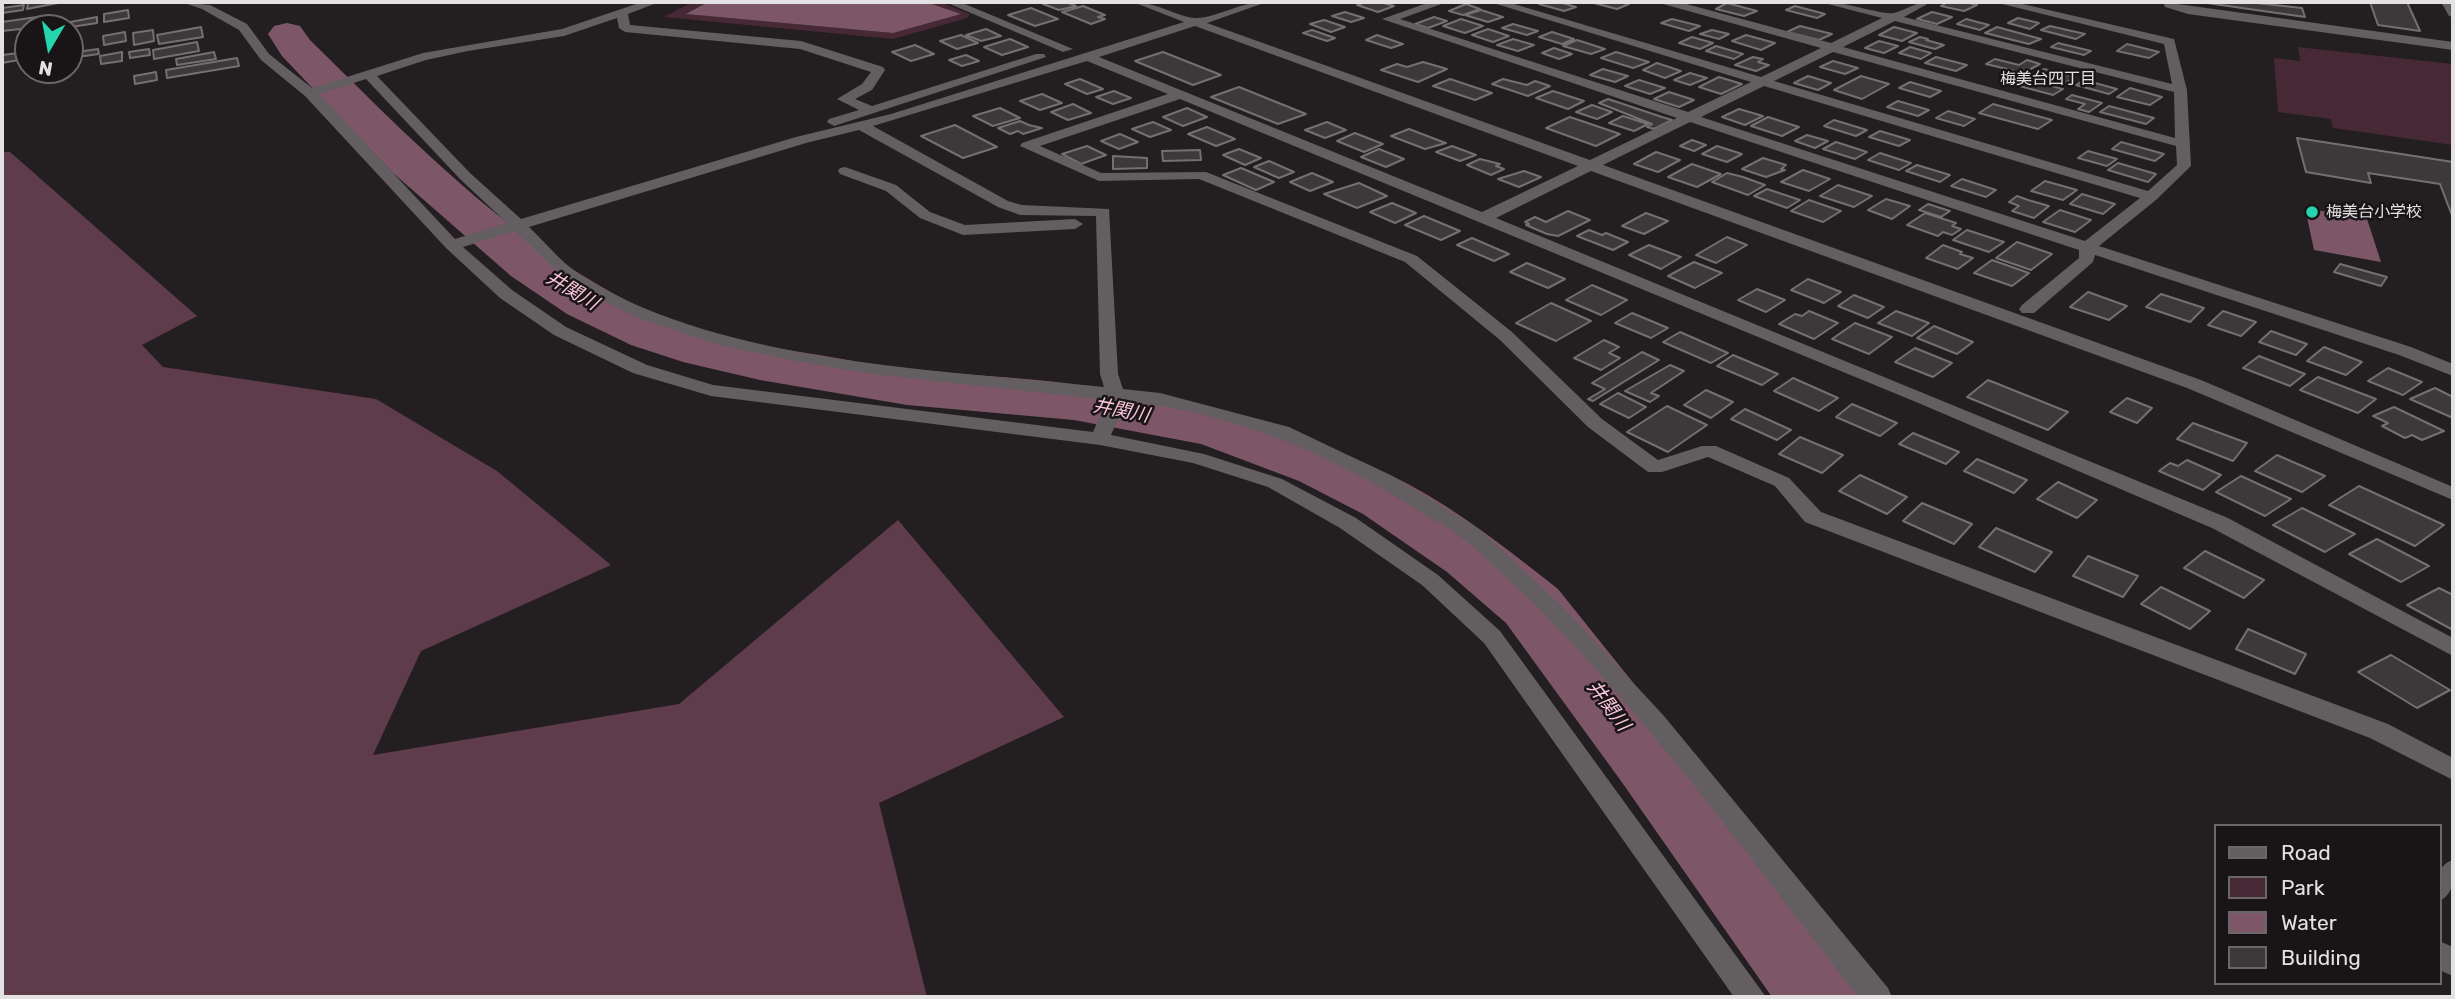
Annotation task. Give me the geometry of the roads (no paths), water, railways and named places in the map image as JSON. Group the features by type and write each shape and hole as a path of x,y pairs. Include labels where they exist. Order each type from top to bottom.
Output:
{"street":[{"path":"187,2 206,7 243,27 265,57 310,93 452,246 506,294 560,331 640,369 711,390 1105,430 1275,483 1348,523 1430,580 1492,637 1751,997"},
{"path":"310,93 423,57 564,32 653,2"},
{"path":"951,2 1068,49"},
{"path":"1139,2 2194,384 2453,494"},
{"path":"452,246 801,139 864,127 1089,57 1186,19 1220,2"},
{"path":"801,139 822,127 869,109 1068,49 1261,2"},
{"path":"1441,2 1388,19 2405,351 2453,371"},
{"path":"1496,2 2151,197"},
{"path":"1667,2 2183,144"},
{"path":"1832,2 2180,90"},
{"path":"1483,218 1925,2"},
{"path":"2000,2 2170,43 2180,90 2184,166 2151,197 2087,247"},
{"path":"2169,2 2169,5 2188,11 2453,46"},
{"path":"2446,2 2453,14"},
{"path":"622,13 625,28 801,45 878,71 867,88 844,99 869,109"},
{"path":"1089,57 1923,398 2220,523 2453,648"},
{"path":"369,75 465,176 580,283 645,314 725,341 801,358 1117,396 1160,398 1282,431 1387,481 1471,534 1554,611 1655,722 1877,997"},
{"path":"1178,95 1027,146 1099,177 1201,175 1411,259 1506,336 1595,423 1655,468 1709,450 1782,482 1813,517 2379,730 2453,770"},
{"path":"864,127 1003,204 1020,210 1104,212 1109,374 1117,396 1105,430"},
{"path":"845,171 891,188 925,215 963,230 1105,222"},
{"path":"2028,309 2087,259 2087,247"},
{"path":"2441,886 2453,871"}],"water":[{"path":"708,2 926,2 961,14 893,33 686,14"},
{"path":"2305,208 2367,219 2381,262 2314,250"}],"waterway":[{"name":"井関川","path":"287,34 296,48 409,163 529,265 586,302 651,333 703,350 760,363 907,387 1074,402 1216,428 1322,467 1387,500 1472,556 1532,606 1827,997"}],"place":[{"name":"梅美台小学校","path":"2312,212"}],"district":[{"name":"梅美台四丁目","path":"2048,79"}]}
